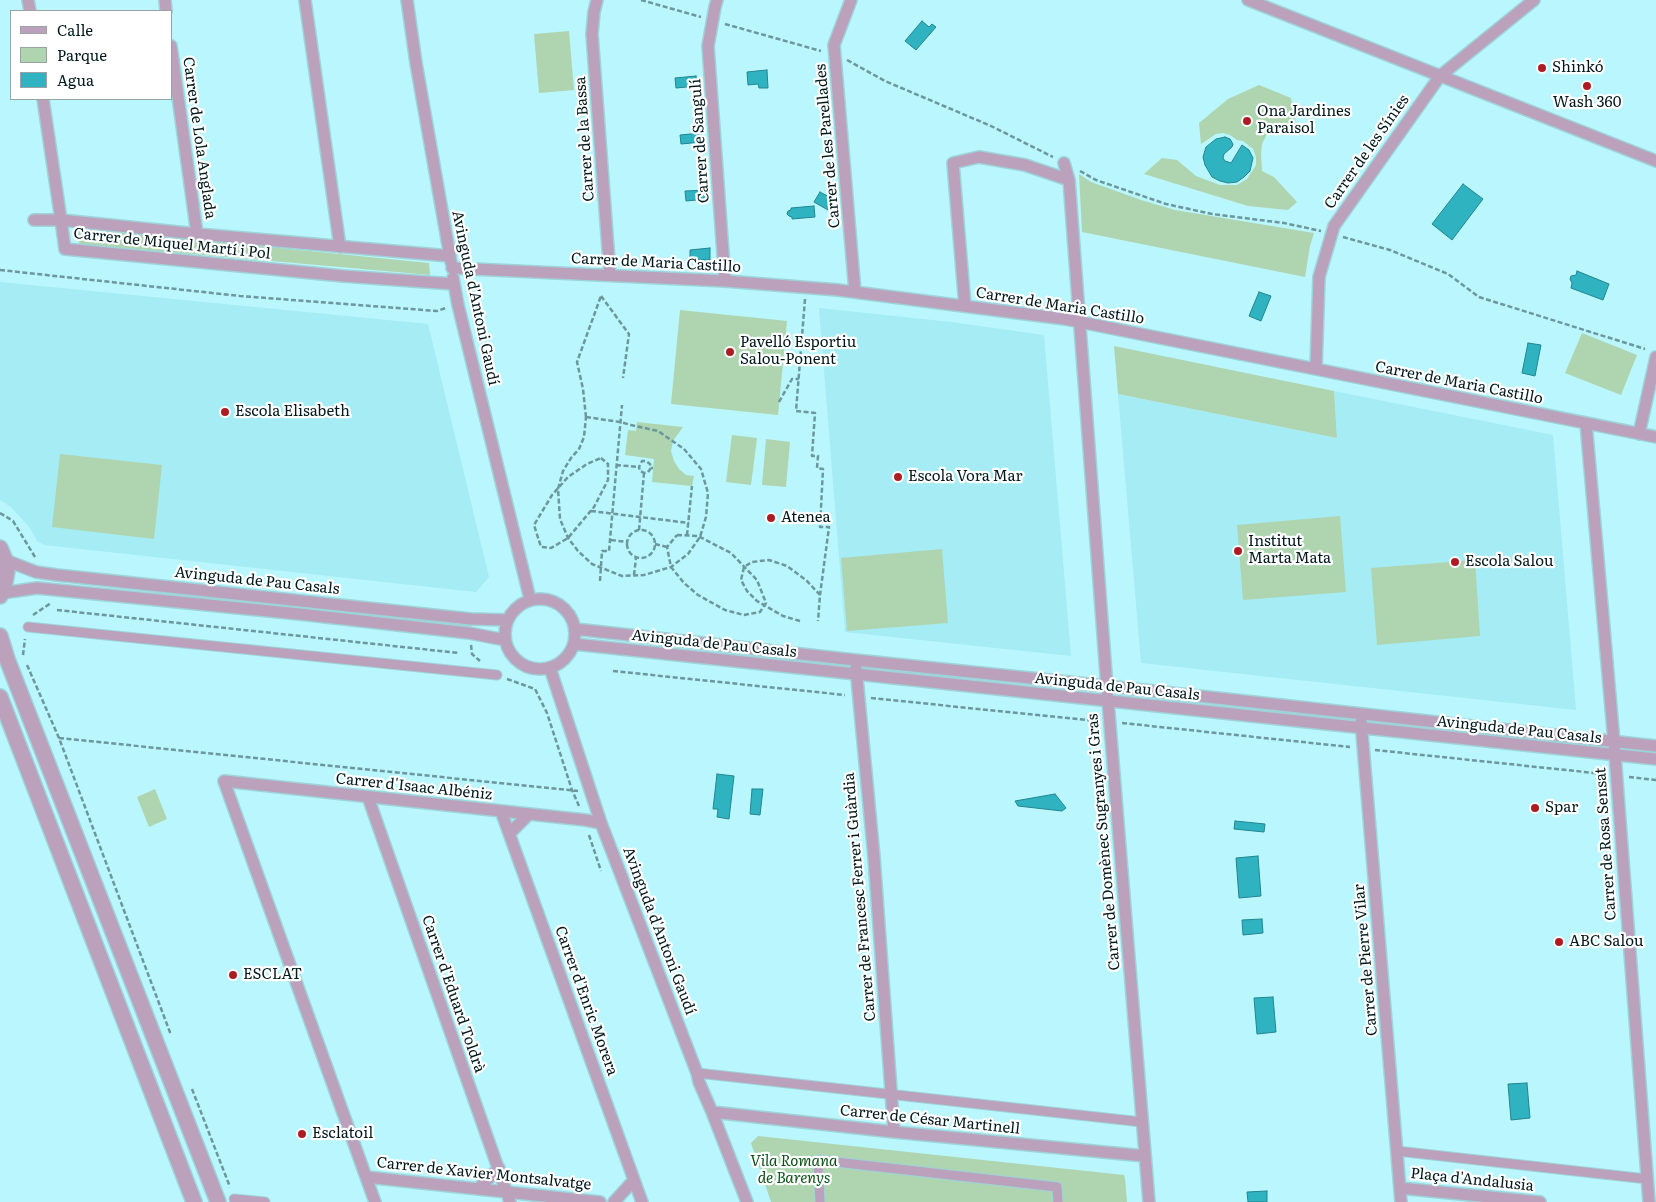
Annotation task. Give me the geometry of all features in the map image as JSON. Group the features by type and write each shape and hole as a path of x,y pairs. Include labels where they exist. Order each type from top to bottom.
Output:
{"street":[{"path":"305,0 340,247"},
{"name":"Avinguda d'Antoni Gaudí","path":"407,0 419,82 458,305 530,599"},
{"name":"Carrer de la Bassa","path":"597,0 592,34 610,275"},
{"name":"Carrer de Sangulí","path":"717,0 708,46 725,281"},
{"name":"Carrer de les Parellades","path":"851,0 834,45 855,292"},
{"path":"1248,0 1656,161"},
{"name":"Carrer de les Sínies","path":"1316,369 1319,277 1330,233 1334,226 1440,76 1534,0"},
{"name":"Carrer de Lola Anglada","path":"172,53 198,234"},
{"path":"34,220 61,220 43,100"},
{"path":"965,306 953,163 978,157 1025,165 1069,180"},
{"name":"Carrer de Domènec Sugranyes i Gras","path":"1064,163 1069,180 1108,701 1149,1202"},
{"name":"Carrer de Miquel Martí i Pol","path":"451,262 340,247 61,220 64,249 333,275 454,284"},
{"name":"Carrer de Maria Castillo","path":"451,262 855,292 1079,322 1656,437"},
{"path":"1640,434 1656,357"},
{"name":"Carrer de Rosa Sensat","path":"1586,424 1614,742 1649,1202"},
{"path":"1,594 7,577 3,554"},
{"name":"Avinguda de Pau Casals","path":"3,554 36,572 57,575 471,619 507,620"},
{"name":"Avinguda de Pau Casals","path":"1,594 37,588 299,614 469,633 505,640"},
{"path":"544,598 562,606 571,616 575,628 572,650 563,661 550,668 537,669 524,666 514,658 506,646 505,629 507,620 513,611 530,599 544,598"},
{"path":"28,626 497,676"},
{"name":"Avinguda de Pau Casals","path":"575,628 1656,746"},
{"path":"0,636 10,667 218,1202"},
{"name":"Avinguda de Pau Casals","path":"574,644 1656,759"},
{"name":"Carrer de Francesc Ferrer i Guàrdia","path":"855,660 874,857 894,1132"},
{"name":"Avinguda d'Antoni Gaudí","path":"550,668 601,823 746,1202"},
{"path":"0,697 194,1202"},
{"name":"Carrer de Pierre Vilar","path":"1361,715 1401,1202"},
{"name":"Carrer d'Isaac Albéniz","path":"366,1177 224,781 601,823"},
{"name":"Carrer d'Eduard Toldrà","path":"368,797 509,1197"},
{"name":"Carrer d'Enric Morera","path":"501,811 642,1202"},
{"path":"510,834 529,814"},
{"path":"697,1074 1142,1122"},
{"name":"Carrer de César Martinell","path":"712,1112 1145,1156"},
{"path":"1397,1152 1647,1179"},
{"path":"820,1202 818,1160 1057,1187 1058,1202"},
{"path":"478,1190 498,1168"},
{"path":"366,1177 375,1202"},
{"name":"Carrer de Xavier Montsalvatge","path":"366,1177 478,1190 509,1197 600,1202"},
{"path":"614,1202 634,1180"},
{"name":"Plaça d'Andalusia","path":"1400,1188 1540,1202"},
{"path":"234,1199 265,1202"}],"path":[{"path":"641,0 835,55 885,80 991,126 1096,180 1166,204 1212,214 1284,223 1330,233 1390,250 1448,274 1479,297 1647,350"},
{"path":"0,270 240,296 437,311 458,305"},
{"path":"806,288 796,411 815,413 812,456 818,456 817,468 823,469 820,527 828,527 818,620"},
{"path":"586,417 620,422 658,431 684,449 701,469 708,493 706,517 700,537 688,554 672,566 644,575 622,576 600,568 592,564 578,551 568,538 560,519 558,489 563,471 579,448 584,437 586,417 578,362 601,296 629,334 624,378"},
{"path":"779,402 792,379 799,379"},
{"path":"600,581 602,551 609,551 622,405"},
{"path":"601,458 608,464 608,480 590,511 568,538 551,548 541,547 534,525 552,495 568,477 587,464 601,458"},
{"path":"639,467 642,461 650,464 652,468 644,473"},
{"path":"616,465 639,467"},
{"path":"639,467 640,471 644,473"},
{"path":"639,530 644,473"},
{"path":"687,535 692,486"},
{"path":"590,511 688,522"},
{"path":"0,513 13,521 33,556 41,559"},
{"path":"634,575 636,558 629,550 627,542 632,534 639,530 650,534 655,544 652,553 647,557 636,558"},
{"path":"677,535 700,537 730,554 744,567 757,580 766,603 760,612 744,615 725,610 698,595 684,583 672,566 667,547 677,535"},
{"path":"610,540 627,542"},
{"path":"655,544 667,547"},
{"path":"800,621 783,616 757,601 747,591 741,580 744,567 752,562 769,560 787,566 806,580 820,595"},
{"path":"55,590 54,601 30,618 22,654 59,738 173,1040"},
{"path":"57,610 459,653"},
{"path":"469,633 472,654 497,676 535,689 547,713 601,871"},
{"path":"613,671 1656,780"},
{"path":"59,738 592,792"},
{"path":"191,1086 234,1199"}],"shaded area":[{"name":"Escola Elisabeth","path":"0,282 428,324 489,577 476,592 44,545 37,541 30,528 11,507 0,500"},
{"path":"819,308 951,322 1044,335 1071,656 845,632"},
{"path":"1334,391 1553,435 1576,710 1141,663 1118,394 1337,438"}],"green space":[{"path":"569,31 574,90 539,93 534,34"},
{"path":"1259,85 1291,98 1296,126 1290,134 1269,130 1262,144 1261,154 1262,171 1274,177 1297,202 1288,210 1248,206 1144,174 1162,158 1177,160 1196,176 1220,185 1237,185 1247,179 1256,165 1253,149 1243,141 1223,133 1216,134 1201,144 1199,123 1228,99"},
{"path":"1079,174 1091,182 1175,210 1314,233 1305,277 1082,232"},
{"path":"89,229 429,263 430,275 80,244 75,236 78,231"},
{"name":"Pavelló Esportiu Salou-Ponent","path":"680,310 787,321 778,415 671,404"},
{"path":"1582,333 1637,355 1621,395 1565,373"},
{"path":"1114,346 1334,391 1337,438 1118,394"},
{"path":"637,422 683,427 673,441 671,451 679,469 686,475 694,476 692,486 652,482 654,459 625,455 628,430 636,431"},
{"path":"732,435 757,438 751,485 726,482"},
{"path":"766,439 790,442 786,487 762,485"},
{"path":"60,454 162,465 154,539 52,527"},
{"path":"1340,516 1346,592 1243,600 1237,525"},
{"path":"942,549 948,623 847,631 841,558"},
{"path":"1475,560 1480,636 1377,645 1371,568"},
{"path":"155,789 167,819 149,827 137,797"},
{"name":"Vila Romana de Barenys","path":"758,1136 1124,1175 1127,1202 771,1202 751,1143"}],"water":[{"path":"922,21 929,27 932,24 936,27 916,50 905,41"},
{"path":"767,70 768,88 759,88 758,84 748,85 747,72"},
{"path":"696,76 697,86 676,88 675,78"},
{"path":"701,133 702,142 681,144 680,135"},
{"path":"1225,137 1230,139 1233,144 1224,154 1223,158 1225,161 1231,163 1242,145 1249,150 1253,158 1250,171 1237,182 1228,183 1212,177 1205,165 1203,157 1206,147 1216,139"},
{"path":"1463,184 1483,199 1452,240 1432,224"},
{"path":"706,190 707,199 686,201 685,191"},
{"path":"820,192 835,200 828,210 814,202"},
{"path":"814,206 815,217 792,219 787,214 791,208"},
{"path":"710,248 710,260 690,259 690,250"},
{"path":"1577,271 1609,284 1603,300 1571,288 1571,276 1576,275"},
{"path":"1259,292 1271,296 1261,321 1249,316"},
{"path":"1528,343 1541,345 1535,376 1522,373"},
{"path":"717,774 734,776 729,819 717,817 718,809 713,809"},
{"path":"752,789 763,789 760,815 750,814"},
{"path":"1055,794 1066,808 1062,811 1018,806 1015,801"},
{"path":"1235,821 1265,824 1264,832 1234,829"},
{"path":"1258,856 1261,896 1239,898 1236,858"},
{"path":"1262,919 1263,933 1243,935 1242,920"},
{"path":"1273,997 1276,1032 1257,1034 1254,998"},
{"path":"1527,1083 1530,1118 1511,1120 1508,1084"},
{"path":"1267,1191 1267,1202 1248,1202 1247,1192"}],"place":[{"name":"Shinkó","path":"1542,68"},
{"name":"Wash 360","path":"1587,86"},
{"name":"Ona Jardines Paraisol","path":"1247,121"},
{"name":"Pavelló Esportiu Salou-Ponent","path":"730,352"},
{"name":"Escola Elisabeth","path":"225,412"},
{"name":"Escola Vora Mar","path":"898,477"},
{"name":"Atenea","path":"771,518"},
{"name":"Institut Marta Mata","path":"1238,551"},
{"name":"Escola Salou","path":"1455,562"},
{"name":"Spar","path":"1535,808"},
{"name":"ABC Salou","path":"1559,942"},
{"name":"ESCLAT","path":"233,975"},
{"name":"Esclatoil","path":"302,1134"}]}
